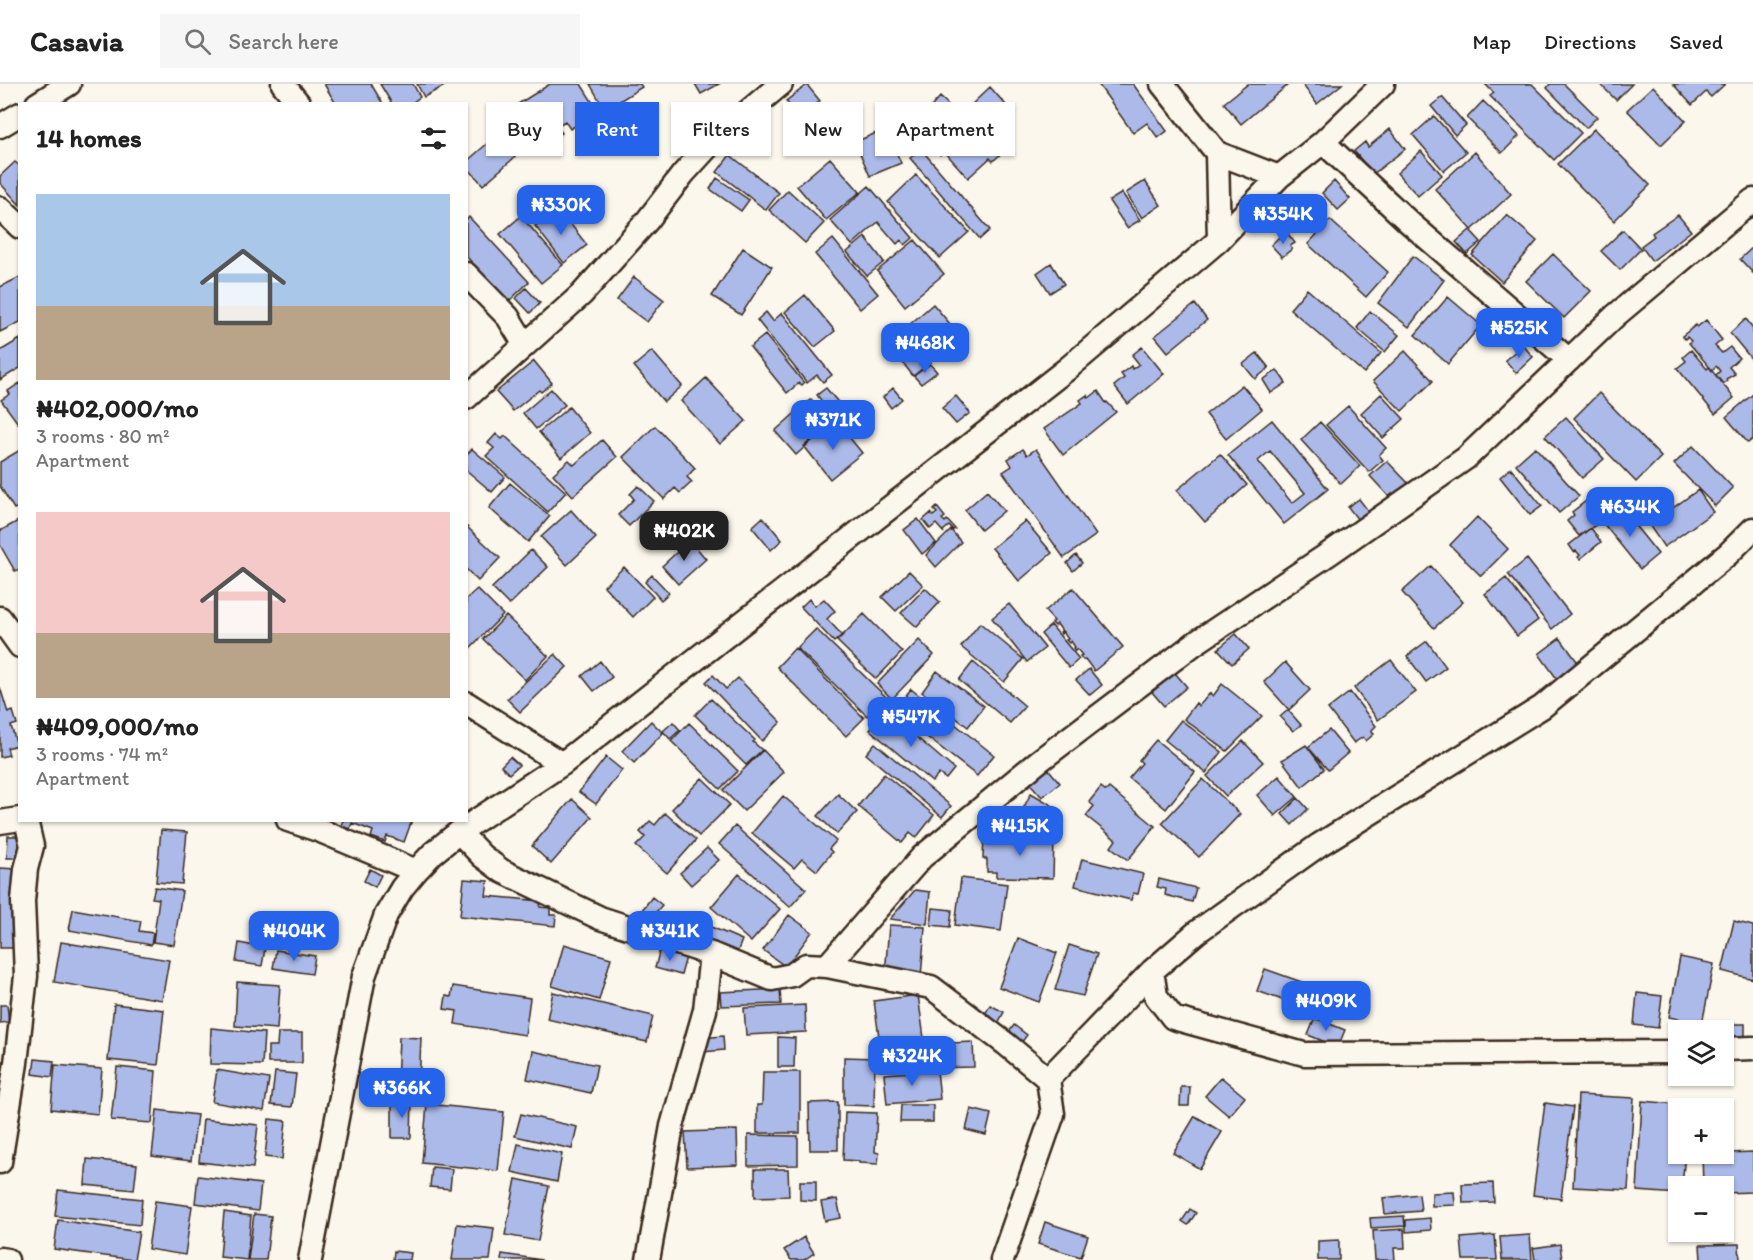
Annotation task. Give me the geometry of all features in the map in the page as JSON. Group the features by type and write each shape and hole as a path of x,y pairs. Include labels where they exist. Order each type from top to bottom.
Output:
{"street":[{"path":"40,102 69,84"},
{"path":"283,84 297,102"},
{"path":"468,396 582,294 647,221 682,174 715,139 781,84"},
{"path":"1162,84 1217,153 1279,177"},
{"path":"310,1260 364,976 386,915 402,888 416,871 433,853 459,832 562,764 1057,376 1219,240 1279,177 1323,142 1383,84"},
{"path":"0,126 18,115"},
{"path":"1323,142 1411,224 1569,360"},
{"path":"1217,153 1219,240"},
{"path":"827,966 922,857 1039,761 1194,644 1330,554 1466,458 1616,316 1753,200"},
{"path":"0,208 18,225"},
{"path":"468,275 508,317 525,345"},
{"path":"1048,1079 1152,971 1197,932 1319,845 1542,707 1728,554 1753,530"},
{"path":"0,618 18,643"},
{"path":"468,704 562,764"},
{"path":"0,822 18,819"},
{"path":"0,1162 16,1063 26,976 23,901 26,869 32,846 26,822"},
{"path":"294,822 416,871"},
{"path":"459,832 482,856 502,872 600,918 711,954 772,979 792,975 806,965 827,966 931,987 1006,1044 1048,1079 1053,1114 1002,1260"},
{"path":"648,1260 672,1126 705,1010 711,954"},
{"path":"1152,971 1156,996 1173,1018 1304,1054 1668,1052"},
{"path":"1734,1049 1753,1048"},
{"path":"0,1259 7,1260"}],"building":[{"path":"324,84 371,84 382,102 335,102"},
{"path":"380,84 413,84 420,97 413,102 391,102"},
{"path":"417,84 448,84 424,97"},
{"path":"550,84 581,84 592,102 575,102 575,126 570,129 565,121 563,122 563,102 521,102"},
{"path":"590,84 640,84 642,87 618,102 600,102"},
{"path":"695,84 719,84 701,94"},
{"path":"1098,84 1133,84 1167,131 1158,138 1147,123 1133,133"},
{"path":"1248,84 1289,84 1241,124 1224,103"},
{"path":"1302,84 1342,84 1317,104"},
{"path":"1485,84 1532,84 1581,133 1554,160 1490,96 1494,93"},
{"path":"1550,84 1564,84 1597,117 1586,128 1547,88"},
{"path":"1600,84 1632,84 1616,100"},
{"path":"1673,84 1725,84 1711,97 1706,92 1692,105"},
{"path":"807,85 820,101 787,102"},
{"path":"1653,86 1686,121 1661,145 1627,110"},
{"path":"990,87 1003,102 974,102"},
{"path":"940,97 945,102 935,102"},
{"path":"1442,97 1466,125 1455,135 1431,106"},
{"path":"1483,101 1519,136 1502,153 1467,118"},
{"path":"1434,116 1466,152 1444,171 1413,135"},
{"path":"1390,129 1405,149 1373,174 1354,151 1365,142 1368,147"},
{"path":"1594,129 1650,185 1614,221 1558,164"},
{"path":"875,134 875,156 898,156 901,163 870,176 861,156 863,156 863,139"},
{"path":"486,145 486,156 515,157 483,185 468,168 468,160"},
{"path":"1421,151 1442,175 1418,196 1397,173"},
{"path":"1475,152 1511,194 1472,230 1435,189"},
{"path":"731,156 779,193 766,210 717,172"},
{"path":"927,156 990,230 980,239 910,158"},
{"path":"948,156 999,156 993,161 990,158 968,178"},
{"path":"830,158 860,192 826,220 797,186"},
{"path":"15,162 18,164 18,203 0,183 0,176"},
{"path":"916,175 969,232 940,258 888,202"},
{"path":"717,178 749,200 741,211 710,189"},
{"path":"1145,181 1161,205 1142,218 1126,193"},
{"path":"1334,181 1350,199 1338,210 1322,193"},
{"path":"869,186 913,238 905,245 901,240 897,244 878,222 852,245 830,220"},
{"path":"788,190 824,223 805,243 769,210"},
{"path":"1122,193 1140,220 1127,228 1109,201"},
{"path":"558,208 587,245 564,263 535,226"},
{"path":"1507,215 1537,241 1502,282 1472,255"},
{"path":"1678,215 1691,231 1652,261 1641,246 1654,236 1652,233"},
{"path":"521,216 563,265 541,283 500,234"},
{"path":"468,218 529,282 508,302 468,258"},
{"path":"1330,220 1388,272 1366,297 1308,244"},
{"path":"1470,230 1481,242 1467,254 1456,242"},
{"path":"1623,230 1641,249 1620,270 1601,251"},
{"path":"1288,234 1295,243 1290,246 1292,249 1282,257 1271,245 1279,237 1281,239"},
{"path":"865,237 884,262 867,276 847,252"},
{"path":"833,239 878,294 860,309 815,254"},
{"path":"915,240 944,274 905,306 877,271"},
{"path":"1753,247 1753,273 1740,259"},
{"path":"743,248 772,267 741,315 712,296"},
{"path":"1553,254 1591,291 1564,318 1526,281"},
{"path":"1413,256 1444,280 1409,327 1378,303"},
{"path":"1051,263 1064,284 1050,293 1037,273"},
{"path":"634,277 664,300 647,322 617,300"},
{"path":"18,278 18,323 0,332 0,287"},
{"path":"526,288 540,303 530,313 516,298"},
{"path":"1307,289 1381,353 1364,373 1290,309"},
{"path":"805,295 835,331 815,347 785,312"},
{"path":"1448,297 1481,325 1448,364 1415,335"},
{"path":"933,304 956,331 947,339 939,329 923,342 909,325"},
{"path":"1195,304 1207,320 1168,352 1155,336"},
{"path":"1370,311 1399,335 1385,352 1357,328"},
{"path":"766,312 773,321 782,313 832,375 823,382 817,375 807,383 757,320"},
{"path":"1746,319 1753,328 1753,361 1730,333"},
{"path":"1706,320 1722,340 1715,346 1722,353 1730,347 1739,358 1729,367 1735,374 1726,379 1727,381 1723,384 1716,375 1720,371 1716,366 1712,370 1689,343 1691,341 1682,336"},
{"path":"765,335 804,383 802,385 799,383 787,393 750,347"},
{"path":"18,340 18,369 0,380 0,351"},
{"path":"1523,345 1533,357 1516,373 1505,360"},
{"path":"920,347 931,362 913,376 903,363"},
{"path":"1142,347 1164,374 1128,404 1114,386 1124,378 1121,374 1131,366 1132,369 1139,364 1132,355"},
{"path":"1691,350 1707,369 1709,367 1734,398 1715,414 1677,368 1686,361 1683,357"},
{"path":"652,351 682,386 664,402 634,366"},
{"path":"1405,351 1433,381 1402,411 1373,381"},
{"path":"1257,353 1269,368 1255,379 1243,364"},
{"path":"534,361 552,383 541,392 539,390 513,411 496,392"},
{"path":"930,364 937,372 921,384 914,376"},
{"path":"1277,370 1286,383 1271,393 1263,380"},
{"path":"706,378 746,421 720,444 681,401"},
{"path":"18,384 18,423 1,400 10,394 8,391"},
{"path":"1242,385 1262,409 1226,439 1206,414"},
{"path":"826,388 842,407 832,415 817,395"},
{"path":"893,388 902,399 891,408 883,397"},
{"path":"551,389 565,405 536,429 523,413"},
{"path":"1098,391 1116,412 1063,455 1044,429 1082,403 1080,400 1087,395 1089,398"},
{"path":"1599,393 1661,457 1636,482 1574,418"},
{"path":"1381,394 1404,419 1383,438 1361,413"},
{"path":"1753,394 1753,439 1748,443 1726,417"},
{"path":"956,396 970,413 956,424 942,408"},
{"path":"811,399 832,423 796,455 775,431"},
{"path":"1348,406 1386,448 1379,455 1383,460 1369,472 1326,425"},
{"path":"569,407 590,433 561,458 539,432"},
{"path":"1566,417 1604,459 1582,478 1545,436"},
{"path":"1272,420 1328,489 1284,524 1228,455","holes":["1270,451 1305,493 1292,503 1258,461"]},
{"path":"1320,422 1360,466 1341,484 1301,440"},
{"path":"655,426 695,468 687,477 692,482 680,493 675,488 664,499 623,457"},
{"path":"828,427 834,434 842,428 862,453 830,479 804,446"},
{"path":"496,434 502,439 505,436 566,492 548,512 486,456 494,448 488,443"},
{"path":"602,440 617,457 573,496 553,474 569,460 574,465"},
{"path":"1693,446 1733,488 1715,506 1674,464"},
{"path":"1535,447 1579,496 1559,513 1516,464"},
{"path":"472,449 505,477 492,492 468,472 468,453"},
{"path":"1023,449 1027,455 1036,449 1096,535 1064,558 1003,472 1012,466 1008,459"},
{"path":"18,451 18,507 14,509 0,486 0,462"},
{"path":"1220,454 1247,485 1205,522 1177,490"},
{"path":"1387,461 1409,484 1392,500 1370,476"},
{"path":"1511,468 1542,506 1530,515 1500,477"},
{"path":"510,483 550,516 528,542 489,508"},
{"path":"638,486 654,501 629,526 618,515 634,499 630,494"},
{"path":"1698,490 1713,512 1664,547 1649,525"},
{"path":"987,491 1004,511 981,530 965,510"},
{"path":"1359,499 1369,512 1358,520 1348,507"},
{"path":"1586,501 1589,504 1593,501 1595,504 1597,502 1606,513 1603,516 1605,519 1579,536 1567,521 1574,515 1572,512"},
{"path":"937,507 945,517 942,519 945,522 947,520 955,529 949,526 943,531 944,533 936,524 930,529 923,520 931,513 933,516 937,513 934,510"},
{"path":"1621,508 1658,554 1640,569 1603,523"},
{"path":"571,510 596,538 567,565 541,537"},
{"path":"763,517 782,540 771,550 752,527"},
{"path":"1477,517 1508,549 1481,576 1450,545"},
{"path":"918,519 936,543 922,554 904,530"},
{"path":"18,521 18,570 15,571 0,545 0,531"},
{"path":"1025,521 1052,553 1019,581 992,548"},
{"path":"468,528 500,558 478,581 468,571"},
{"path":"1591,528 1601,542 1580,559 1578,557 1580,555 1574,552 1569,545"},
{"path":"951,530 961,542 936,567 926,555"},
{"path":"690,540 706,559 678,584 662,566"},
{"path":"531,550 548,567 509,605 492,588"},
{"path":"1076,555 1082,563 1073,571 1067,563"},
{"path":"1527,559 1570,614 1552,629 1508,574"},
{"path":"1431,566 1463,602 1434,628 1402,592"},
{"path":"624,567 653,597 633,617 604,586"},
{"path":"909,571 923,585 896,611 882,597"},
{"path":"652,575 669,593 661,600 645,582"},
{"path":"1506,578 1538,620 1517,636 1485,594"},
{"path":"925,588 940,602 917,627 901,613"},
{"path":"1073,588 1123,647 1094,671 1085,659 1083,660 1077,649 1075,651 1071,641 1069,643 1066,640 1068,639 1063,632 1061,634 1062,631 1057,624 1055,626 1052,623 1054,621 1045,611"},
{"path":"477,589 503,615 468,650 468,597"},
{"path":"809,599 815,606 824,599 835,611 827,619 842,635 834,642 801,607"},
{"path":"1009,604 1045,648 1027,662 992,618"},
{"path":"864,614 902,652 876,679 837,641"},
{"path":"506,616 548,656 525,680 483,639"},
{"path":"980,623 1023,659 1004,682 961,647"},
{"path":"1051,625 1079,659 1069,668 1041,634"},
{"path":"816,629 886,697 867,716 797,648"},
{"path":"1236,634 1249,649 1232,664 1218,649"},
{"path":"1560,638 1582,668 1560,683 1539,654"},
{"path":"919,640 934,655 892,699 877,684"},
{"path":"1427,641 1446,667 1426,682 1407,656"},
{"path":"795,648 864,718 846,736 777,667"},
{"path":"555,654 567,667 520,712 507,699"},
{"path":"1391,660 1416,692 1378,720 1354,688"},
{"path":"600,661 612,677 594,691 582,676"},
{"path":"973,662 1025,706 1010,723 959,680"},
{"path":"1285,662 1310,690 1289,710 1264,682"},
{"path":"1089,669 1102,685 1090,695 1076,680"},
{"path":"937,671 984,706 968,727 922,692"},
{"path":"1175,673 1187,687 1164,706 1152,692"},
{"path":"713,675 726,689 738,678 781,722 762,741 706,682"},
{"path":"1222,684 1262,716 1227,751 1184,719 1196,703 1199,706 1210,693 1213,696"},
{"path":"0,687 8,713 13,711 17,724 11,726 17,745 7,748 9,755 0,757"},
{"path":"911,689 994,755 977,776 894,711"},
{"path":"1350,692 1376,726 1371,731 1374,734 1366,741 1363,737 1354,743 1328,709"},
{"path":"711,699 755,740 753,742 762,750 746,765 695,715"},
{"path":"1288,710 1301,725 1293,731 1280,717"},
{"path":"886,711 954,769 946,779 939,774 932,782 870,730"},
{"path":"1181,720 1222,752 1206,773 1165,740"},
{"path":"651,721 663,733 634,763 622,751"},
{"path":"673,722 680,730 670,739 663,731"},
{"path":"689,723 738,771 720,789 671,741"},
{"path":"1329,730 1348,753 1328,770 1308,747"},
{"path":"1156,740 1195,772 1166,809 1129,778 1142,763 1139,760"},
{"path":"1243,741 1263,762 1226,796 1207,776"},
{"path":"875,743 951,806 942,817 866,754"},
{"path":"1306,745 1324,769 1302,787 1282,760"},
{"path":"763,750 784,772 744,811 723,790"},
{"path":"510,757 519,765 509,774 501,766"},
{"path":"606,757 622,770 596,804 579,792"},
{"path":"1045,765 1060,783 1042,797 1027,780"},
{"path":"884,774 934,815 916,838 910,833 902,843 858,806"},
{"path":"1279,776 1297,797 1275,816 1257,795"},
{"path":"702,778 730,805 699,836 672,809"},
{"path":"1203,779 1240,814 1199,857 1162,823"},
{"path":"1101,787 1106,791 1109,788 1155,826 1128,860 1111,847 1116,840 1086,816 1094,806 1089,802"},
{"path":"1031,793 1055,807 1048,819 1035,812 1032,819 1021,813"},
{"path":"838,794 857,812 837,834 818,816"},
{"path":"783,796 836,841 829,849 832,852 817,871 802,859 794,868 752,833"},
{"path":"1298,798 1308,809 1292,825 1282,814"},
{"path":"572,799 592,817 551,864 532,846"},
{"path":"665,813 696,840 667,873 636,846 645,837 640,832 650,821 655,825"},
{"path":"342,822 411,822 404,842 387,836 385,842 371,837 373,831 352,823 350,829 341,826"},
{"path":"735,826 806,889 790,907 719,844"},
{"path":"161,830 187,832 182,884 156,882"},
{"path":"8,836 24,836 24,858 7,858"},
{"path":"984,837 1054,839 1053,878 996,877 996,872 987,872 987,859 983,859"},
{"path":"707,848 719,860 691,885 680,873"},
{"path":"1082,859 1143,874 1138,894 1133,893 1131,900 1075,886"},
{"path":"0,868 17,869 13,948 0,948"},
{"path":"370,869 381,875 375,887 364,881"},
{"path":"739,874 780,909 751,942 711,907"},
{"path":"961,878 1007,884 1001,931 955,925"},
{"path":"464,879 488,881 486,896 541,901 540,907 550,908 550,915 556,915 555,926 460,916"},
{"path":"1159,879 1196,888 1192,902 1165,895 1166,889 1157,887"},
{"path":"155,887 182,891 174,945 153,942 159,899 152,898"},
{"path":"915,890 930,892 927,924 890,919"},
{"path":"652,897 662,905 651,918 642,910"},
{"path":"933,908 952,910 950,927 931,925"},
{"path":"73,909 141,921 139,931 153,933 151,945 69,930"},
{"path":"789,915 812,932 786,967 763,950"},
{"path":"692,919 742,940 737,953 687,932"},
{"path":"1734,921 1753,926 1753,979 1722,971"},
{"path":"889,925 925,927 921,977 885,975"},
{"path":"1018,938 1057,953 1039,1002 999,987"},
{"path":"61,942 169,960 162,1000 54,982"},
{"path":"239,943 265,948 262,966 236,962"},
{"path":"564,944 611,958 599,1000 552,986"},
{"path":"1069,945 1097,954 1083,996 1055,990"},
{"path":"660,949 686,957 681,975 655,968"},
{"path":"276,950 315,956 312,974 273,968"},
{"path":"1680,957 1714,964 1703,1020 1669,1017"},
{"path":"1265,969 1313,986 1305,1008 1257,991"},
{"path":"237,982 280,985 277,1029 235,1026"},
{"path":"453,986 530,998 525,1035 455,1024 457,1011 444,1009 446,996 451,997"},
{"path":"780,989 781,1004 721,1006 720,992"},
{"path":"553,992 653,1016 647,1042 547,1019"},
{"path":"1637,993 1662,996 1658,1028 1634,1025"},
{"path":"918,995 924,1038 880,1044 874,1001"},
{"path":"114,1004 164,1010 158,1065 108,1060"},
{"path":"0,1005 7,1005 9,1022 0,1023"},
{"path":"805,1005 806,1032 746,1035 744,1008"},
{"path":"990,1005 1004,1012 996,1027 982,1020"},
{"path":"1315,1018 1345,1030 1338,1047 1308,1035"},
{"path":"1734,1024 1745,1024 1745,1037 1734,1037"},
{"path":"1014,1025 1027,1035 1018,1047 1005,1038"},
{"path":"211,1028 264,1033 262,1065 210,1064"},
{"path":"278,1033 302,1033 302,1063 268,1063 268,1046 277,1046"},
{"path":"723,1036 724,1050 703,1052 701,1038"},
{"path":"399,1037 421,1038 419,1086 397,1085"},
{"path":"778,1037 795,1038 794,1067 778,1067"},
{"path":"973,1042 974,1067 929,1068 928,1044"},
{"path":"533,1051 597,1065 591,1093 527,1079"},
{"path":"844,1057 875,1058 874,1106 844,1105"},
{"path":"35,1059 54,1061 52,1077 33,1074"},
{"path":"55,1065 102,1069 98,1114 51,1109"},
{"path":"117,1067 156,1071 152,1123 111,1120"},
{"path":"217,1070 269,1079 264,1111 212,1102"},
{"path":"937,1070 940,1099 887,1104 884,1074"},
{"path":"275,1072 296,1074 292,1107 271,1105"},
{"path":"763,1072 800,1072 800,1133 757,1133 757,1105 762,1105"},
{"path":"1221,1077 1245,1097 1229,1116 1205,1096"},
{"path":"1181,1087 1190,1087 1189,1106 1180,1106"},
{"path":"1578,1095 1634,1098 1628,1190 1573,1187"},
{"path":"392,1099 412,1100 411,1138 392,1138"},
{"path":"1642,1101 1668,1103 1668,1164 1684,1164 1683,1176 1668,1176 1668,1193 1637,1191"},
{"path":"838,1102 838,1150 810,1150 809,1103"},
{"path":"1545,1103 1573,1107 1561,1199 1533,1195"},
{"path":"427,1104 504,1112 498,1171 422,1163"},
{"path":"901,1105 933,1105 933,1122 900,1122"},
{"path":"971,1109 991,1114 986,1135 966,1130"},
{"path":"157,1110 197,1115 191,1161 152,1156"},
{"path":"845,1112 877,1113 875,1152 879,1153 878,1164 843,1160"},
{"path":"521,1114 577,1127 572,1149 515,1136"},
{"path":"1195,1116 1222,1132 1200,1169 1173,1153"},
{"path":"203,1119 258,1125 253,1168 199,1162"},
{"path":"269,1119 286,1121 282,1159 265,1157"},
{"path":"737,1130 738,1165 687,1167 685,1132"},
{"path":"748,1135 798,1136 798,1165 748,1166"},
{"path":"518,1144 562,1154 557,1182 512,1172"},
{"path":"1753,1152 1753,1192 1734,1193 1734,1176 1703,1176 1702,1164 1734,1164 1734,1153"},
{"path":"87,1159 137,1164 134,1190 85,1185"},
{"path":"432,1167 452,1169 450,1189 430,1187"},
{"path":"755,1169 788,1169 789,1196 755,1197"},
{"path":"198,1176 261,1184 258,1211 195,1203"},
{"path":"516,1179 549,1186 538,1241 505,1235"},
{"path":"800,1181 816,1181 816,1201 800,1200"},
{"path":"1493,1183 1494,1202 1463,1203 1462,1184"},
{"path":"58,1190 142,1199 140,1225 55,1216"},
{"path":"1454,1192 1455,1205 1432,1206 1432,1193"},
{"path":"1419,1194 1421,1211 1385,1214 1383,1198"},
{"path":"837,1199 841,1218 825,1221 821,1202"},
{"path":"155,1201 192,1206 185,1255 148,1249"},
{"path":"1190,1209 1196,1213 1188,1225 1182,1221"},
{"path":"224,1212 251,1216 247,1260 220,1257"},
{"path":"254,1214 271,1216 266,1260 248,1260"},
{"path":"1404,1216 1405,1226 1371,1228 1370,1218"},
{"path":"1430,1218 1431,1230 1406,1232 1406,1220"},
{"path":"58,1220 139,1232 134,1260 54,1249"},
{"path":"1045,1222 1088,1236 1081,1257 1038,1244"},
{"path":"457,1224 494,1228 490,1260 452,1260"},
{"path":"1404,1229 1405,1248 1394,1248 1395,1260 1375,1260 1373,1231"},
{"path":"1495,1235 1497,1260 1463,1260 1461,1238"},
{"path":"1530,1235 1532,1260 1502,1260 1500,1237"},
{"path":"804,1237 814,1253 804,1260 791,1260 784,1250"},
{"path":"1339,1240 1339,1260 1318,1260 1318,1241"},
{"path":"1560,1244 1562,1260 1535,1260 1533,1248"},
{"path":"1739,1244 1740,1260 1701,1260 1700,1245"},
{"path":"394,1251 411,1253 410,1260 393,1260"},
{"path":"502,1254 542,1260 501,1260"}]}
